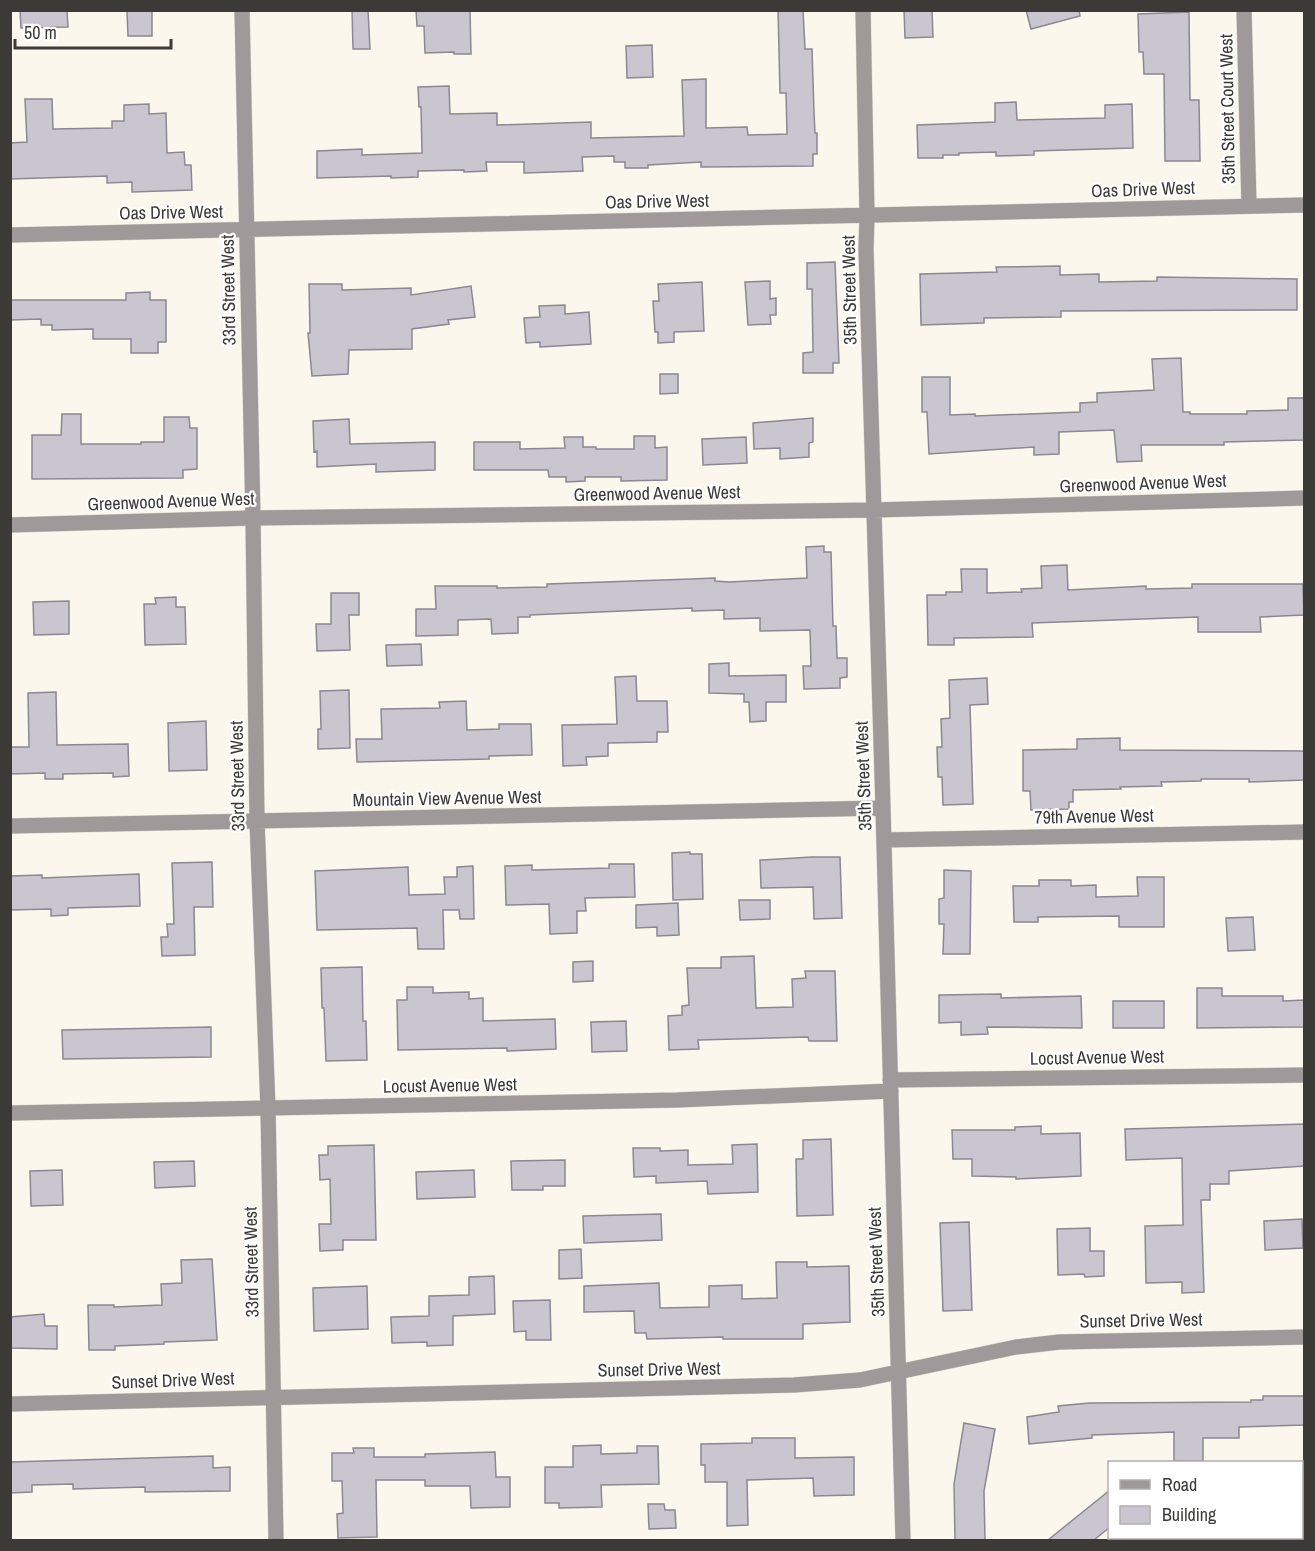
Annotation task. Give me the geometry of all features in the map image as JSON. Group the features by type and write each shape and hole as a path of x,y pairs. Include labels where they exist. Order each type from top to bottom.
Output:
{"street":[{"name":"33rd Street West","path":"242,10 257,821 268,1108 276,1540"},
{"name":"35th Street West","path":"863,10 866,249 884,808 903,1540"},
{"name":"35th Street Court West","path":"1244,10 1249,206"},
{"name":"Oas Drive West","path":"10,235 1305,205"},
{"name":"Greenwood Avenue West","path":"10,525 253,518 874,510 1305,498"},
{"name":"Mountain View Avenue West","path":"10,826 884,808"},
{"name":"79th Avenue West","path":"884,840 1305,832"},
{"name":"Locust Avenue West","path":"10,1113 677,1100 891,1085 1305,1075"},
{"name":"Sunset Drive West","path":"10,1404 794,1385 860,1380 1016,1347 1059,1342 1305,1337"}],"building":[{"path":"20,10 67,10 68,27 21,28"},
{"path":"127,10 152,10 152,36 128,36"},
{"path":"352,10 368,10 370,49 353,49"},
{"path":"416,10 470,10 471,54 425,53 424,26 417,26"},
{"path":"778,10 803,10 805,49 812,49 815,133 817,133 817,154 813,154 813,166 701,167 701,162 648,165 648,168 625,168 625,162 614,162 614,156 582,157 583,171 524,173 524,162 486,162 487,171 418,171 418,177 317,178 317,151 362,149 362,155 422,153 418,87 449,86 450,114 497,113 497,125 591,122 591,138 684,136 682,80 706,79 706,128 747,127 748,135 787,134 786,93 780,93"},
{"path":"904,10 932,10 933,37 905,38"},
{"path":"1026,10 1079,10 1080,16 1031,29"},
{"path":"1189,12 1190,100 1199,100 1200,161 1165,161 1164,74 1144,74 1143,52 1139,52 1138,14"},
{"path":"652,45 653,77 627,78 626,46"},
{"path":"25,99 52,99 53,129 112,128 112,121 124,121 124,105 149,104 149,114 166,113 167,153 184,152 185,165 191,165 192,190 132,192 132,182 107,183 107,176 10,179 10,143 27,142"},
{"path":"1016,102 1017,120 1105,118 1105,105 1132,104 1133,148 1034,151 1034,155 996,156 996,152 959,153 959,155 943,155 943,158 918,158 917,125 995,122 995,103"},
{"path":"835,262 839,363 833,363 833,373 803,373 803,353 813,352 812,289 807,289 807,263"},
{"path":"1060,266 1060,275 1099,274 1099,282 1157,281 1157,277 1297,279 1297,310 1061,311 1061,317 984,318 984,323 921,325 920,274 997,272 996,267"},
{"path":"770,281 770,299 776,298 776,315 770,315 771,324 748,325 745,282"},
{"path":"702,282 704,331 674,332 674,342 658,343 653,301 659,301 658,284"},
{"path":"309,284 342,284 342,290 411,288 411,295 471,286 475,317 448,320 449,324 412,329 412,349 349,350 348,374 312,376 308,333 310,333"},
{"path":"150,292 150,300 166,300 166,342 158,342 158,353 131,353 131,339 93,339 93,329 52,330 52,325 41,325 41,319 10,320 10,300 126,300 126,293"},
{"path":"565,305 565,314 589,312 591,344 540,347 540,342 526,343 524,318 540,317 539,306"},
{"path":"1181,358 1183,412 1247,414 1247,411 1288,410 1288,398 1305,398 1305,440 1224,442 1224,445 1141,445 1142,461 1117,462 1114,430 1059,432 1059,454 1034,455 1034,447 929,454 927,412 922,412 922,377 950,377 950,415 1080,412 1080,403 1097,402 1097,393 1154,390 1152,359"},
{"path":"660,374 678,374 678,393 660,394"},
{"path":"62,414 81,414 81,444 164,442 164,417 189,417 190,428 197,428 197,469 183,470 183,478 32,479 32,435 61,435"},
{"path":"813,418 813,442 809,443 809,457 780,459 780,448 754,449 753,423"},
{"path":"349,419 350,444 435,442 435,470 376,472 376,464 317,467 313,421"},
{"path":"634,436 655,436 655,448 667,447 667,480 621,481 621,477 585,477 585,481 566,482 566,477 549,477 548,470 474,470 474,442 520,442 520,449 565,448 564,437 583,437 583,447 634,449"},
{"path":"746,437 747,463 703,465 702,439"},
{"path":"824,546 824,552 831,552 833,626 836,626 837,658 847,658 847,677 840,678 840,688 804,689 803,666 811,666 810,630 760,631 760,618 724,619 724,610 692,611 692,608 530,615 530,617 518,617 518,633 492,634 491,619 458,620 458,635 416,636 416,609 436,609 435,586 547,587 547,584 715,578 715,581 729,582 807,578 806,547"},
{"path":"1067,565 1068,590 1146,586 1146,589 1192,588 1192,584 1303,584 1304,615 1260,617 1261,632 1198,632 1198,617 1032,623 1033,637 954,638 954,645 928,645 927,595 962,592 961,569 987,569 987,593 1022,592 1021,589 1042,588 1041,566"},
{"path":"331,593 359,593 359,615 349,615 350,650 317,651 316,624 331,624"},
{"path":"176,597 176,607 185,607 186,644 145,645 144,604 156,604 155,598"},
{"path":"69,601 69,634 34,635 33,602"},
{"path":"421,644 422,665 387,666 386,645"},
{"path":"729,663 729,676 786,675 786,702 766,702 766,721 750,722 749,702 744,702 744,694 709,693 709,664"},
{"path":"636,676 637,701 667,701 668,732 657,732 657,742 608,743 608,756 586,757 587,765 563,766 562,725 617,724 615,677"},
{"path":"987,678 988,704 970,705 973,804 943,805 942,777 938,777 937,747 942,747 941,719 950,718 949,680"},
{"path":"349,690 350,748 318,749 318,729 321,729 320,691"},
{"path":"56,692 57,745 128,744 129,776 113,777 113,773 63,774 63,779 45,779 45,773 10,774 10,747 29,747 28,693"},
{"path":"466,701 467,730 499,729 499,724 531,724 532,755 489,756 489,759 357,762 356,739 382,739 381,709 440,708 439,702"},
{"path":"206,721 207,770 169,771 168,723"},
{"path":"1120,738 1120,750 1305,751 1305,780 1249,782 1249,779 1201,779 1201,781 1161,782 1162,786 1073,790 1073,802 1069,802 1069,809 1031,810 1030,791 1023,791 1023,750 1077,749 1077,739"},
{"path":"690,852 690,854 702,854 703,899 673,900 672,853"},
{"path":"840,857 842,918 814,919 813,887 761,888 760,860"},
{"path":"212,862 213,907 194,907 195,955 162,956 161,937 168,937 167,924 174,924 172,863"},
{"path":"609,864 634,864 635,897 585,898 586,911 577,911 577,933 550,934 549,904 506,905 505,866 532,865 532,870 609,868"},
{"path":"473,866 474,919 460,919 459,910 443,910 444,949 418,949 417,928 317,930 315,871 408,867 409,895 445,894 444,877 457,877 457,867"},
{"path":"944,870 971,871 970,954 943,954 944,924 939,924 939,899 944,898"},
{"path":"139,874 140,906 68,908 68,915 51,916 51,909 10,910 10,876 42,875 42,878"},
{"path":"1137,877 1164,877 1164,927 1119,927 1119,916 1038,917 1038,922 1014,922 1013,886 1039,886 1039,880 1071,880 1071,886 1096,885 1096,897 1138,896"},
{"path":"739,900 770,900 770,919 740,920"},
{"path":"678,903 679,935 657,936 657,927 636,928 636,905"},
{"path":"1253,917 1255,950 1228,951 1226,918"},
{"path":"754,956 756,1008 793,1007 792,979 806,978 805,971 835,971 837,1041 809,1041 808,1037 698,1040 699,1049 669,1050 668,1016 682,1015 682,1006 689,1005 687,968 721,968 721,957"},
{"path":"593,961 593,981 573,982 573,962"},
{"path":"362,967 363,1021 366,1021 367,1060 326,1061 321,968"},
{"path":"407,987 433,987 433,993 469,992 469,999 483,998 483,1021 555,1019 556,1049 398,1050 397,1000 407,1000"},
{"path":"1197,988 1222,988 1222,996 1283,996 1283,1001 1305,1000 1305,1027 1197,1028"},
{"path":"1001,994 1001,998 1081,996 1082,1028 987,1027 988,1034 961,1035 961,1022 939,1023 939,995"},
{"path":"1113,1001 1164,1001 1164,1028 1113,1028"},
{"path":"626,1021 627,1051 592,1052 591,1022"},
{"path":"211,1027 211,1057 63,1059 62,1030"},
{"path":"1305,1124 1305,1166 1229,1171 1229,1184 1210,1184 1210,1200 1201,1200 1204,1292 1182,1293 1182,1282 1146,1283 1145,1226 1183,1225 1182,1158 1126,1160 1125,1129"},
{"path":"1041,1126 1041,1134 1080,1133 1081,1176 1016,1179 1016,1177 972,1176 972,1159 953,1159 952,1130 1015,1130 1015,1127"},
{"path":"831,1139 833,1215 797,1216 796,1159 803,1159 803,1140"},
{"path":"757,1144 758,1192 708,1194 707,1181 656,1183 656,1176 634,1177 633,1148 660,1148 660,1151 688,1150 688,1165 733,1164 732,1145"},
{"path":"374,1145 376,1240 343,1240 343,1250 320,1251 319,1224 331,1224 330,1179 320,1180 319,1155 328,1155 328,1146"},
{"path":"565,1160 565,1186 543,1186 543,1190 512,1190 511,1161"},
{"path":"194,1161 195,1186 155,1188 154,1162"},
{"path":"62,1170 63,1205 31,1206 30,1171"},
{"path":"474,1170 475,1197 417,1199 416,1172"},
{"path":"661,1214 662,1240 584,1243 583,1216"},
{"path":"1302,1219 1303,1248 1265,1250 1264,1221"},
{"path":"969,1222 972,1310 943,1311 940,1223"},
{"path":"1090,1228 1090,1251 1104,1251 1104,1276 1058,1275 1057,1229"},
{"path":"581,1249 582,1278 559,1279 559,1250"},
{"path":"212,1259 217,1340 164,1342 164,1344 115,1346 115,1350 89,1350 88,1305 114,1305 114,1307 162,1305 161,1284 182,1283 181,1260"},
{"path":"776,1262 807,1262 807,1267 849,1266 850,1322 803,1324 803,1339 723,1339 723,1337 647,1339 646,1333 635,1333 634,1311 584,1312 584,1286 659,1283 660,1308 709,1307 709,1286 742,1285 742,1299 777,1298"},
{"path":"494,1276 495,1314 453,1316 453,1345 427,1346 427,1342 392,1343 391,1317 429,1316 429,1296 469,1295 469,1277"},
{"path":"367,1286 368,1329 314,1331 313,1288"},
{"path":"550,1300 551,1340 526,1340 526,1331 514,1332 513,1301"},
{"path":"44,1314 45,1326 57,1326 57,1349 10,1348 10,1317"},
{"path":"1263,1396 1305,1396 1305,1425 1239,1427 1239,1438 1203,1438 1203,1461 1174,1461 1174,1432 1092,1435 1092,1438 1029,1444 1027,1417 1059,1412 1058,1406 1089,1403 1251,1402 1251,1400 1263,1400"},
{"path":"964,1423 995,1429 984,1491 985,1540 955,1540 954,1484"},
{"path":"752,1438 795,1438 795,1458 854,1457 854,1495 814,1496 813,1478 747,1480 748,1525 727,1526 727,1482 705,1482 705,1465 701,1465 701,1444 752,1443"},
{"path":"601,1445 601,1454 637,1453 637,1446 658,1446 659,1484 601,1485 602,1507 559,1508 559,1503 545,1503 545,1467 573,1467 573,1446"},
{"path":"353,1448 374,1448 374,1457 425,1457 425,1454 495,1452 496,1477 510,1477 510,1507 471,1508 470,1486 425,1486 425,1480 376,1480 377,1537 338,1538 337,1514 343,1513 342,1481 332,1481 332,1453 354,1453"},
{"path":"213,1456 213,1468 230,1467 230,1491 145,1492 145,1487 73,1489 73,1484 32,1485 32,1492 10,1493 10,1462"},
{"path":"1108,1492 1108,1529 1094,1540 1048,1540"},
{"path":"648,1504 664,1504 665,1510 675,1510 676,1528 649,1529"}]}
